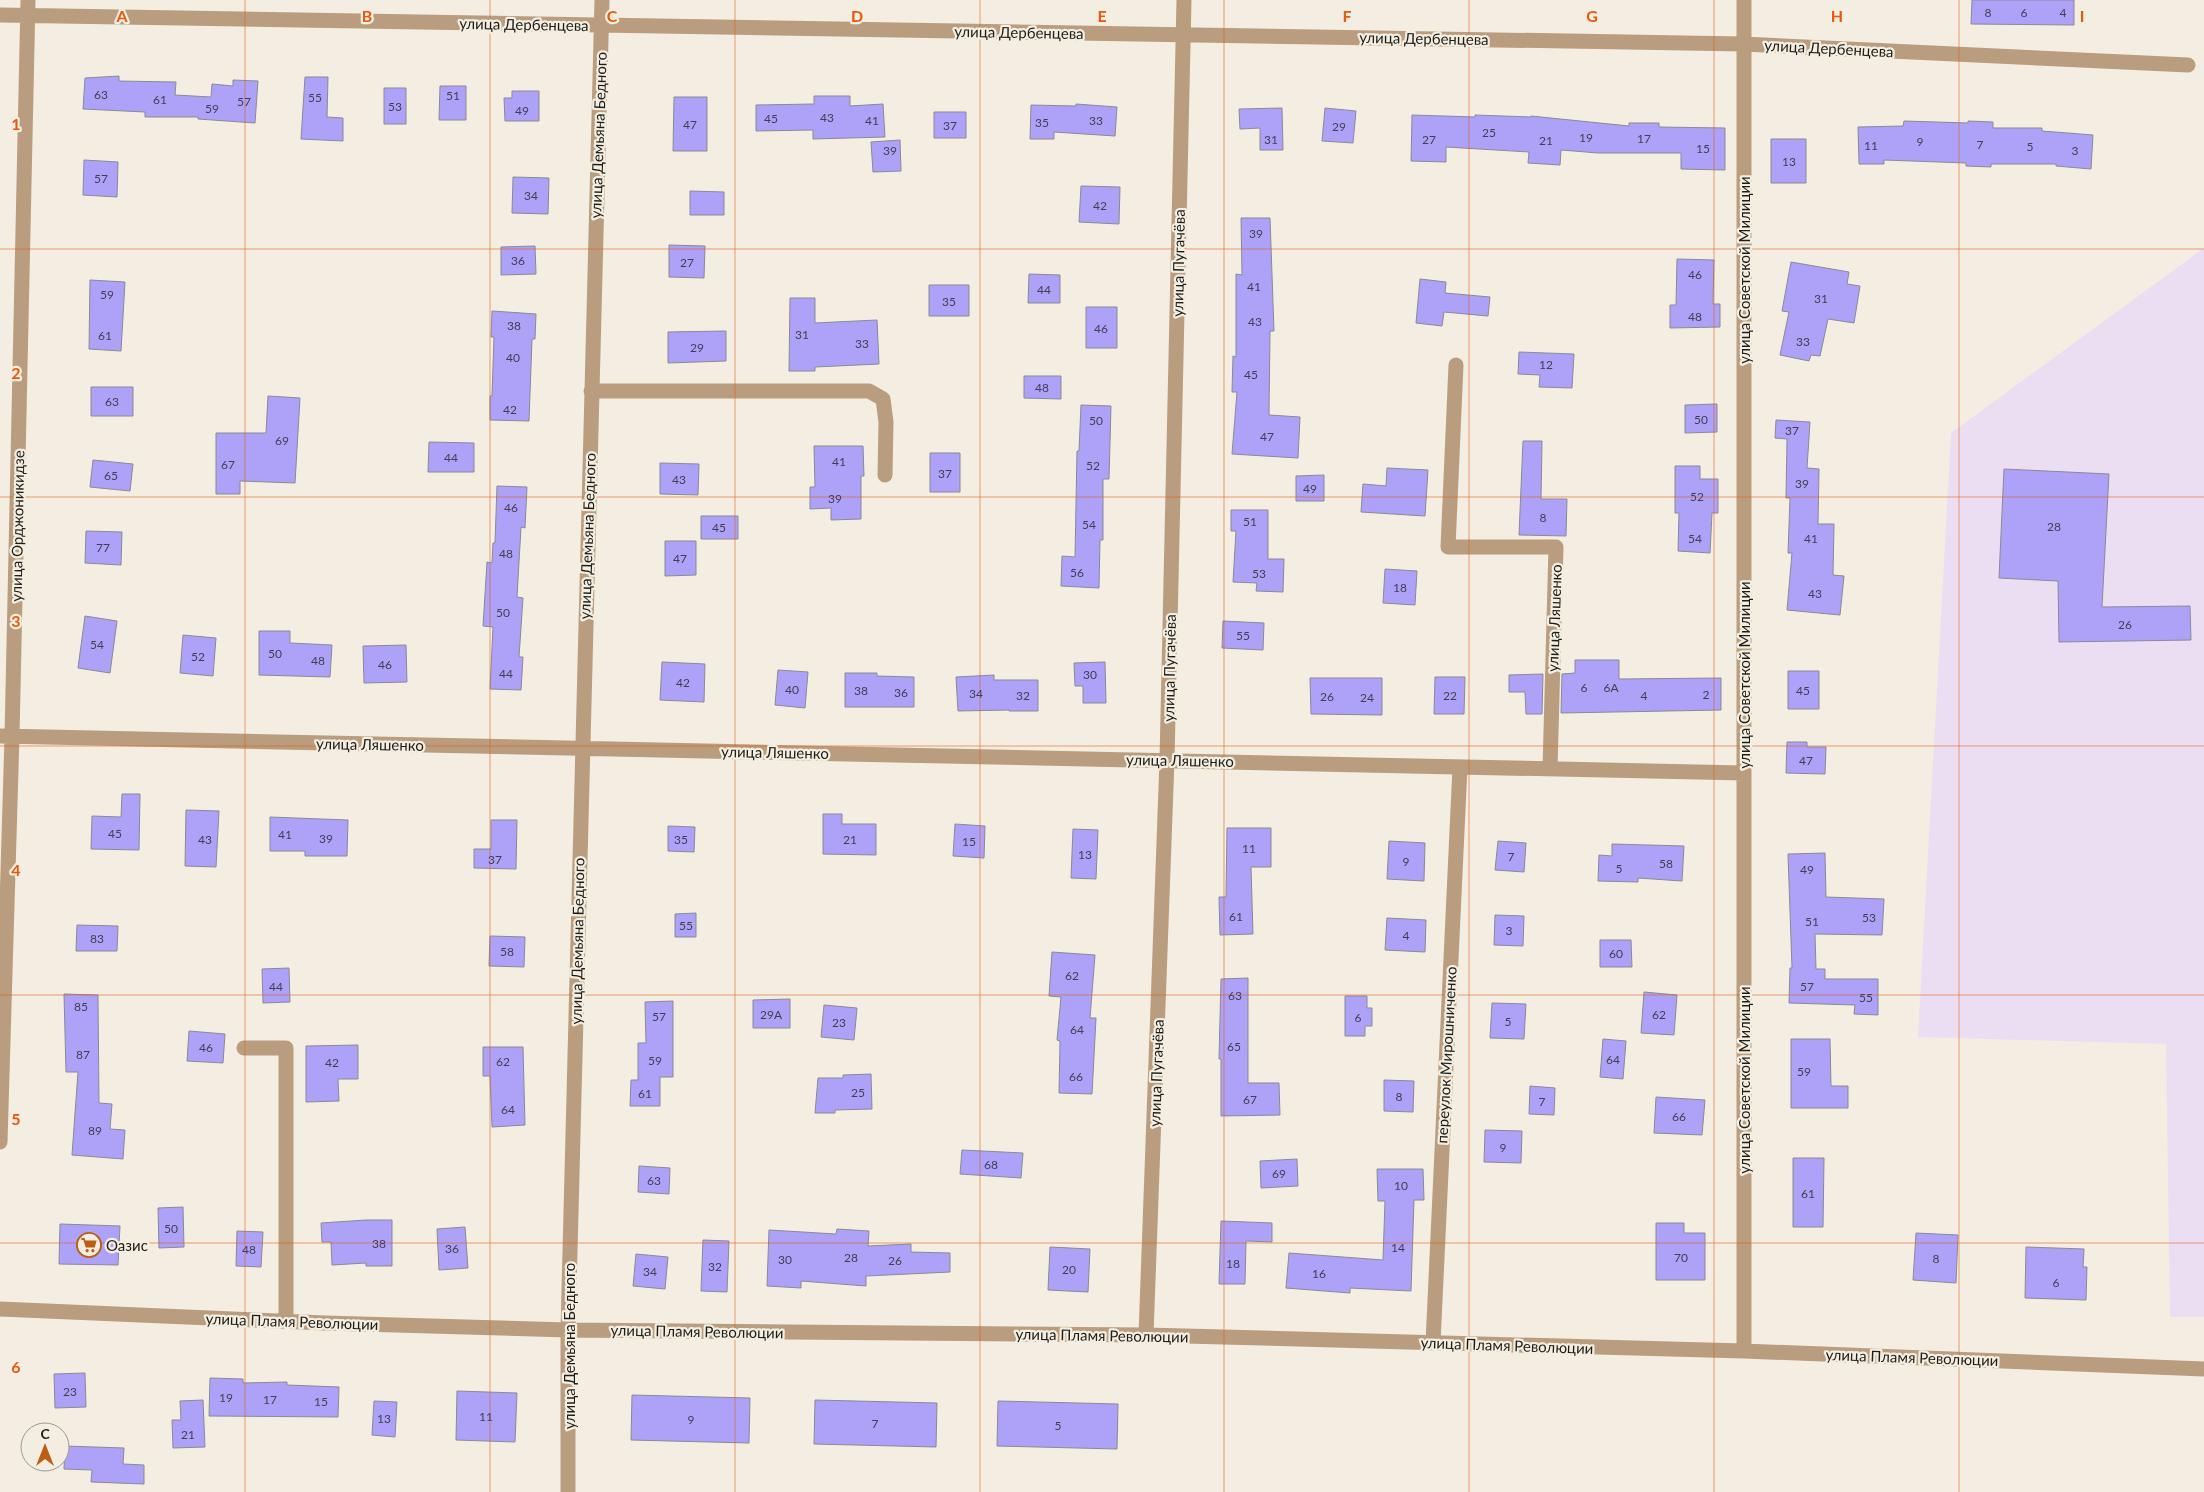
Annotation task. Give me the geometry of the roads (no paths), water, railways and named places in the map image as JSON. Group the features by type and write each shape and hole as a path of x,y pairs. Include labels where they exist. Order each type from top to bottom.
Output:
{"street":[{"name":"улица Орджоникидзе","path":"0,1142 6,736 28,0"},
{"name":"улица Демьяна Бедного","path":"568,1492 568,1330 581,748 602,0"},
{"name":"улица Пугачёва","path":"1146,1335 1167,760 1184,0"},
{"name":"улица Советской Милиции","path":"1744,0 1744,1351"},
{"name":"улица Дербенцева","path":"0,15 1743,44 2188,65"},
{"name":"улица Ляшенко","path":"1456,365 1448,547 1556,547 1550,769"},
{"path":"591,391 869,391 883,399 886,422 885,475"},
{"name":"улица Ляшенко","path":"6,736 1744,773"},
{"name":"переулок Мирошниченко","path":"1433,1343 1460,767"},
{"path":"244,1048 286,1048 286,1321"},
{"name":"улица Пламя Революции","path":"0,1309 568,1330 1146,1335 1744,1351 2204,1369"}],"place":[{"name":"Оазис","path":"89,1245"}]}
